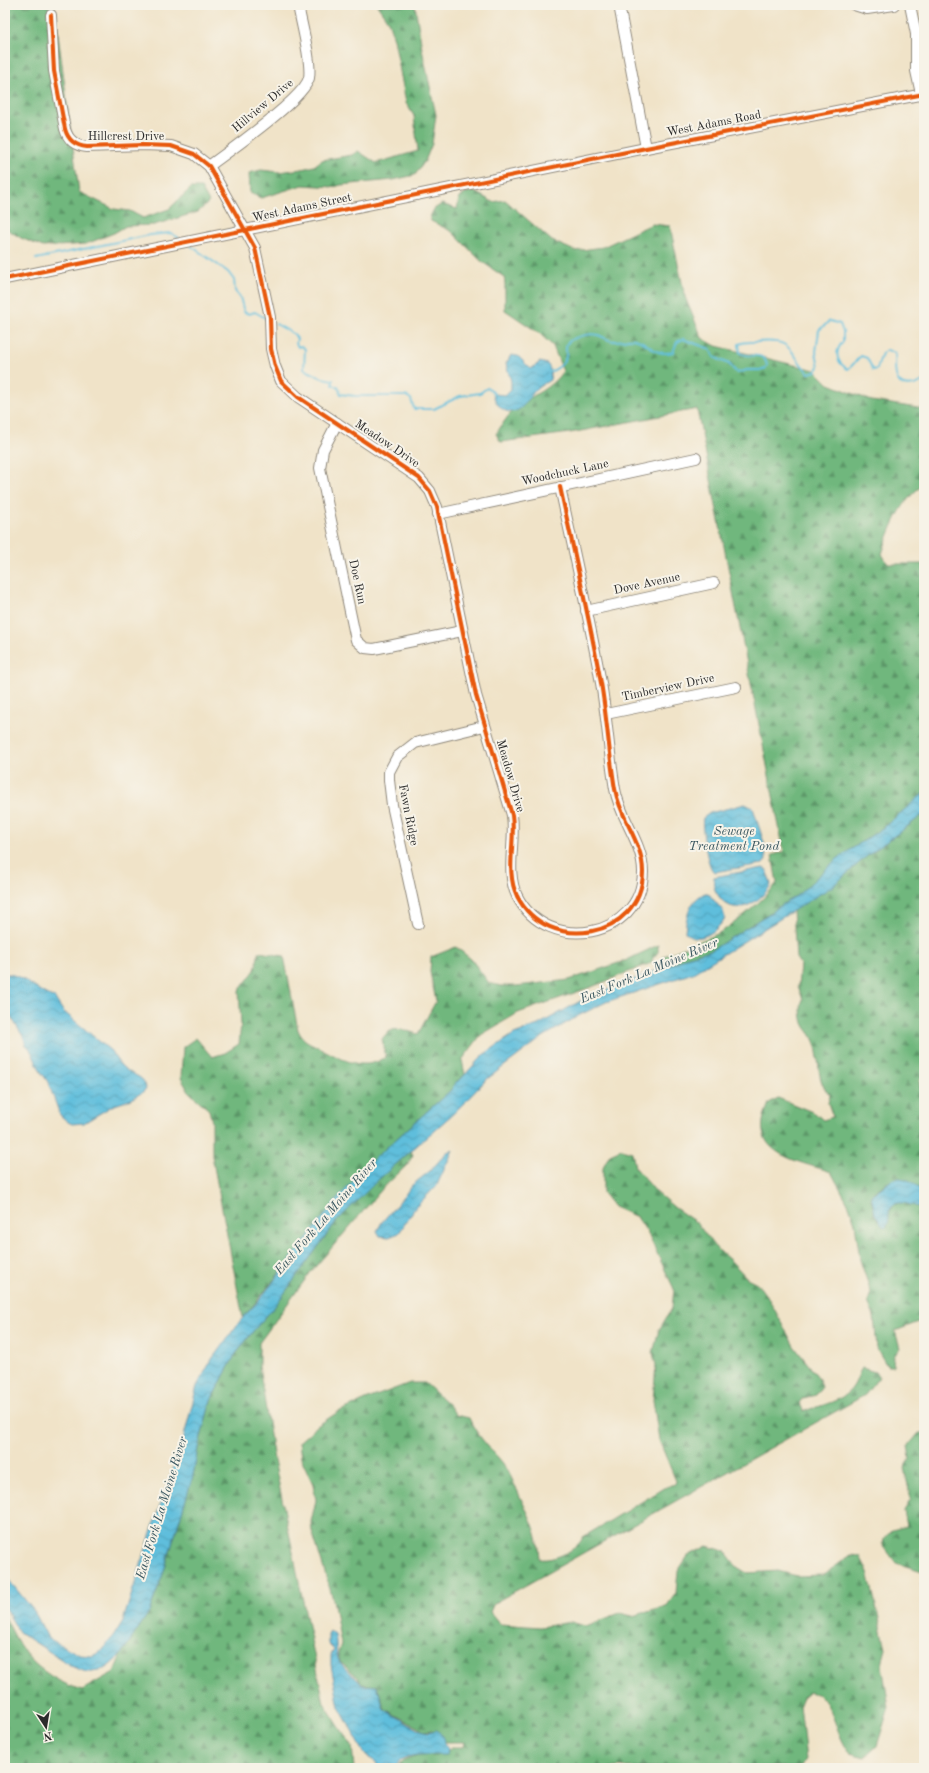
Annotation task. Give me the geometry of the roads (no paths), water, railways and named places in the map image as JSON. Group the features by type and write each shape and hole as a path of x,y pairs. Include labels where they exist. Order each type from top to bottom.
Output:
{"street":[{"name":"Hillview Drive","path":"209,166 296,97 307,83 310,67 298,5"},
{"path":"619,5 646,148"},
{"path":"854,5 867,9 894,5"},
{"path":"910,5 916,34 924,54"},
{"name":"Hillcrest Drive","path":"51,15 51,43 56,85 65,129 71,140 78,145 87,147 142,145 171,146 194,154 209,166 245,230"},
{"path":"916,34 916,71 922,94"},
{"name":"West Adams Road","path":"509,176 922,94"},
{"name":"West Adams Street","path":"5,279 509,176"},
{"name":"Meadow Drive","path":"245,230 255,248 270,317 271,349 278,376 284,385 298,397 419,478 430,492 438,514 462,631 484,726 512,815 514,831 512,878 518,896 526,909 542,923 560,931 584,933 607,926 623,916 634,902 643,877 642,859 638,845 617,796 601,682 560,487"},
{"name":"Doe Run","path":"337,423 323,450 320,468 356,640 365,648 374,650 462,631"},
{"name":"Woodchuck Lane","path":"438,514 696,458"},
{"name":"Dove Avenue","path":"586,611 714,583"},
{"name":"Timberview Drive","path":"606,714 736,687"},
{"name":"Fawn Ridge","path":"418,924 392,804 388,780 389,772 397,757 415,743 484,726"}],"water":[{"path":"511,355 518,356 531,369 540,362 547,364 550,369 551,376 550,380 536,389 522,407 514,412 509,412 502,409 496,402 493,394 506,395 511,390 511,381 506,364"},
{"name":"East Fork La Moine River","path":"924,793 924,814 867,856 833,886 693,973 606,1002 580,1015 543,1037 487,1079 455,1112 378,1180 336,1222 275,1306 235,1355 211,1400 198,1448 193,1476 163,1574 149,1612 121,1655 104,1669 86,1672 73,1667 19,1632 5,1608 5,1570 8,1579 34,1611 48,1638 80,1655 92,1656 100,1652 113,1637 123,1621 160,1505 183,1440 197,1386 212,1359 240,1321 260,1299 334,1203 365,1167 451,1090 456,1082 460,1080 483,1055 514,1034 538,1025 584,999 678,962 686,957 712,950 799,894 837,859 884,827"},
{"name":"Sewage Treatment Pond","path":"745,804 753,808 764,843 766,860 763,864 714,872 711,869 705,846 703,818 710,813"},
{"name":"Sewage Treatment Pond","path":"763,868 767,870 771,885 760,898 753,903 746,906 731,906 724,902 718,895 714,884 714,877"},
{"path":"705,893 708,893 723,911 725,918 717,928 707,935 701,937 690,936 685,932 688,914 692,904"},
{"path":"5,974 18,977 42,992 54,997 63,1011 111,1051 123,1067 142,1079 146,1088 144,1091 132,1099 112,1106 84,1123 72,1124 68,1122 60,1115 48,1082 5,1007"},
{"path":"453,1150 437,1185 415,1208 399,1233 389,1237 380,1236 377,1231 382,1222 411,1186 430,1171 447,1152"},
{"path":"899,1178 914,1183 917,1186 922,1195 923,1205 919,1207 897,1203 893,1205 890,1208 889,1220 886,1227 882,1226 875,1214 871,1195 892,1180"},
{"path":"330,1631 335,1635 337,1656 342,1666 357,1678 362,1685 377,1686 384,1709 417,1729 428,1732 437,1730 441,1734 448,1749 446,1755 410,1756 399,1762 395,1768 378,1768 376,1762 366,1756 339,1707 331,1665 331,1655 334,1650 328,1644 328,1634"}],"waterway":[{"path":"36,259 150,235 171,233 179,238"},
{"path":"191,246 228,272 234,280 235,291 240,297 244,312 249,314 255,312 265,318"},
{"path":"548,373 564,362 568,342 578,337 592,334 613,341 634,339 644,343 656,351 666,353 673,352 677,342 683,339 710,349 714,357 729,364 737,373 747,370 764,370 767,366 766,361 760,356 744,355 740,353 739,344 744,342 779,342 789,348 809,373 816,371 819,367 816,352 819,330 830,321 840,324 843,332 843,342 837,353 841,364 848,369 861,356 867,358 873,370 877,369 882,353 887,350 895,353 895,372 900,383 908,386 924,380"},
{"path":"276,324 294,334 297,339 296,343 298,347 301,346 305,349 304,369 322,378 333,380 333,385 338,387 341,394 355,396 406,396 411,399 414,409 434,409 460,396 480,393 487,388 490,389 495,395"}]}
